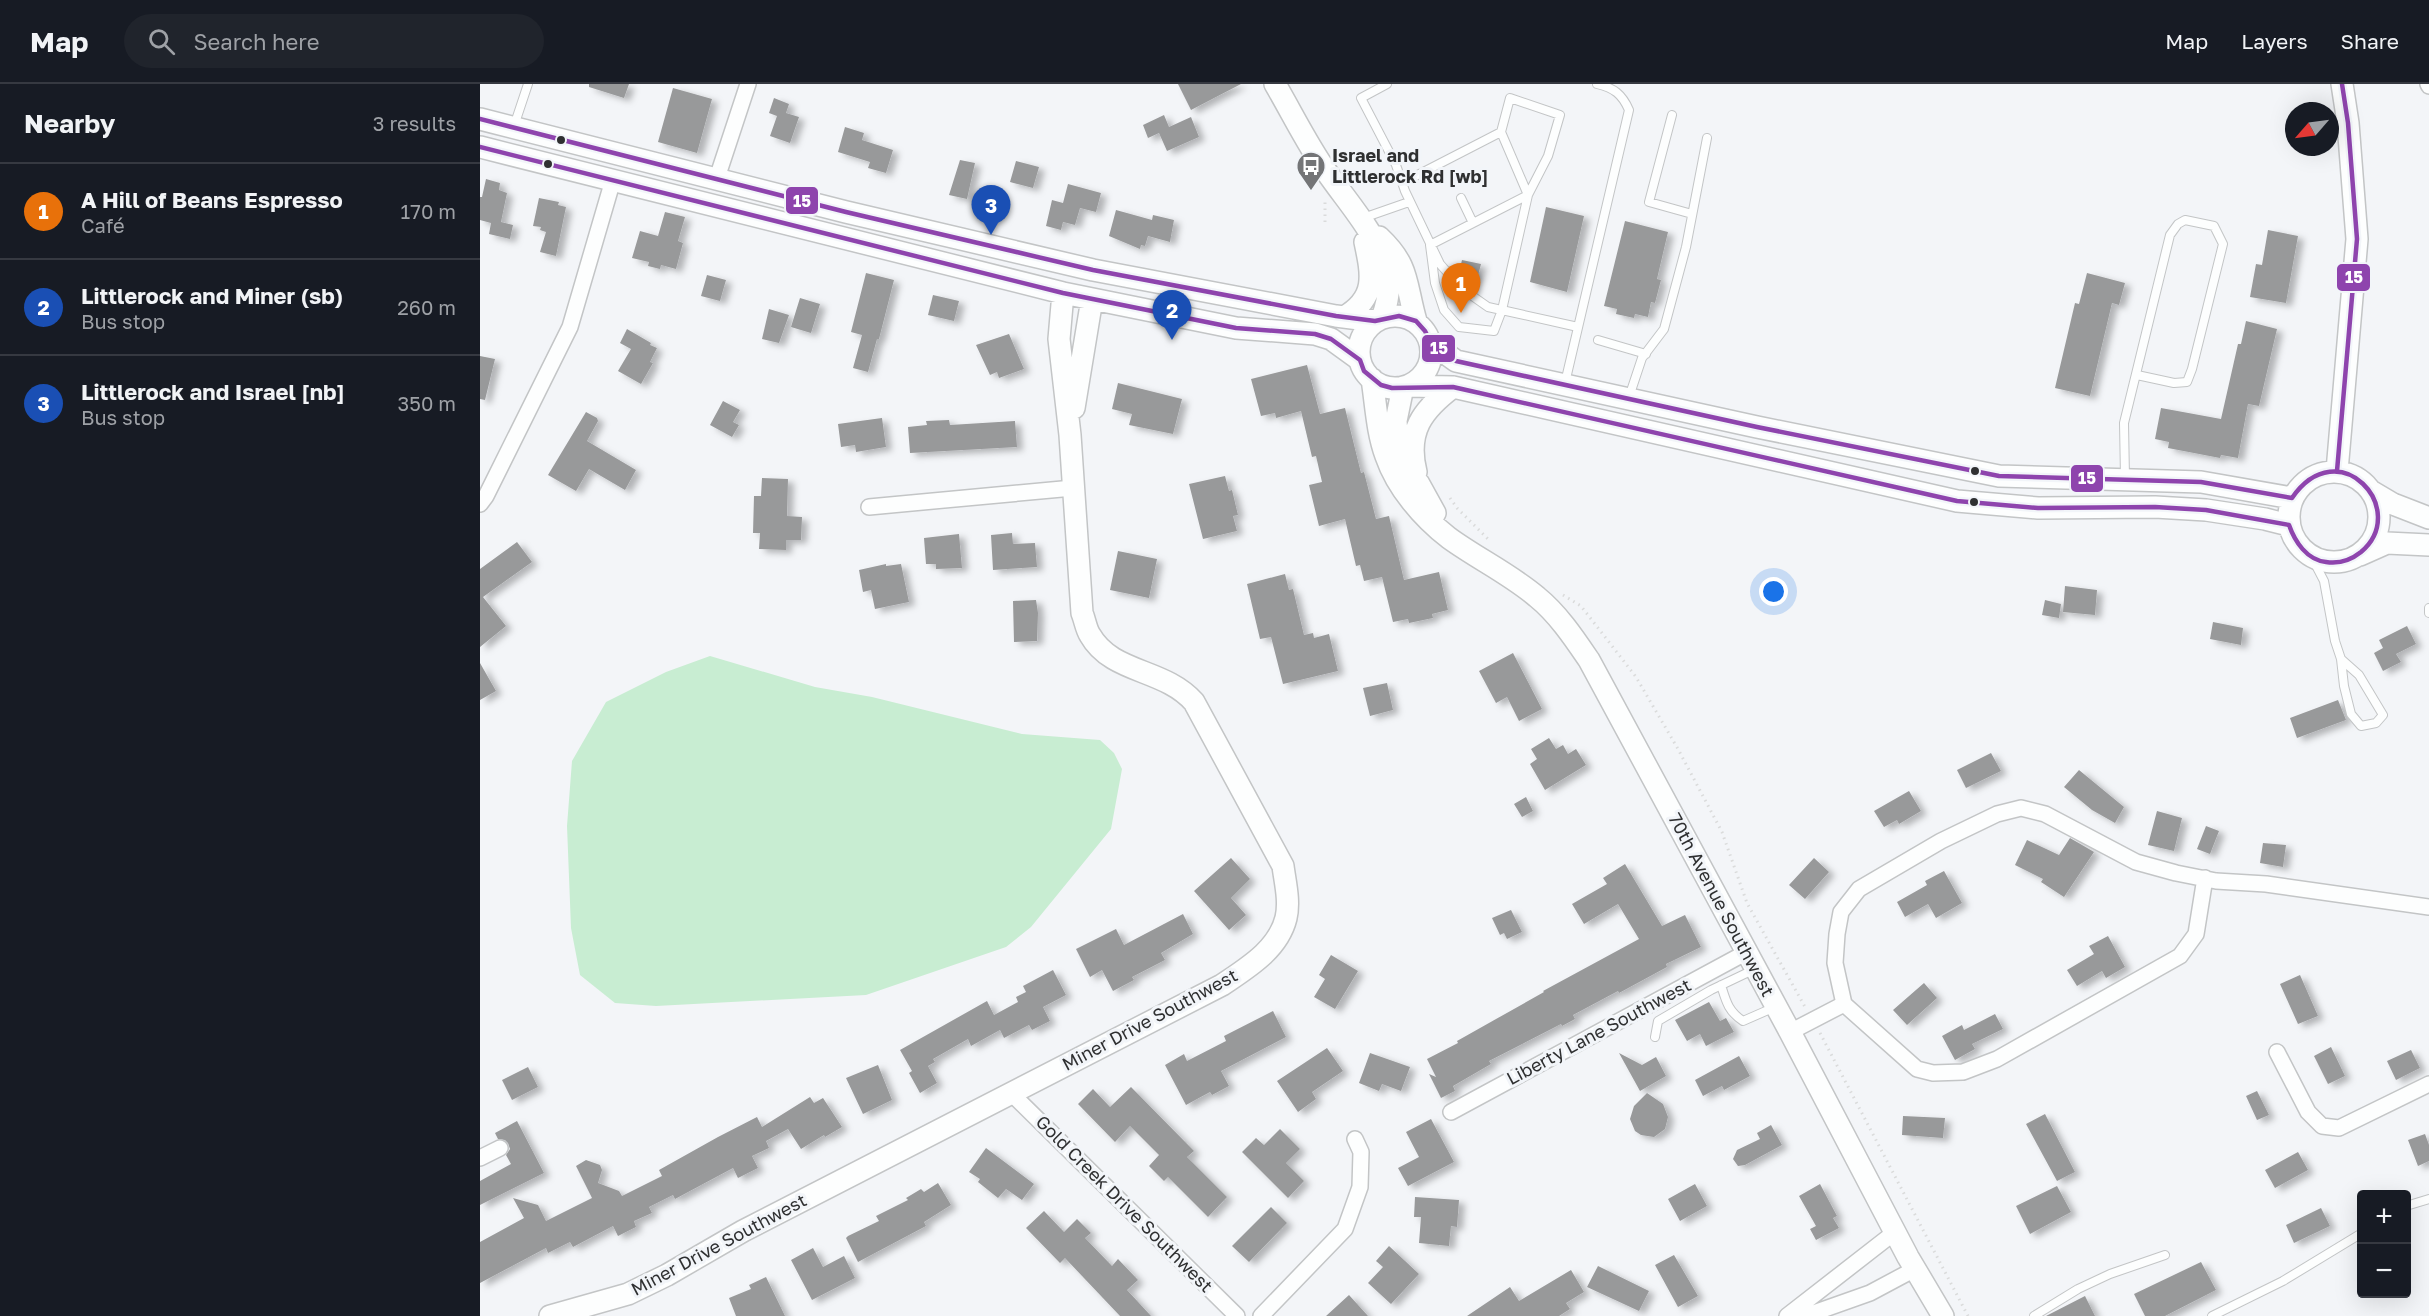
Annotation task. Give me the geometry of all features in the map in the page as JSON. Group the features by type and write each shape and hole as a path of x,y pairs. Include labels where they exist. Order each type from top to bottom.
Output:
{"main road":[{"path":"1275,84 1325,170 1360,219 1386,268 1389,290 1378,320 1361,338 1360,360 1364,371 1372,380 1381,385 1392,388 1453,387 1957,501 2038,508 2165,507 2236,514 2289,525"},
{"path":"2337,471 2357,239 2348,123 2342,84"},
{"path":"480,119 846,212 1093,270 1344,317 1378,320 1399,315 1416,321 1425,331 1431,343 1431,356 1427,369 1419,379 1406,387"},
{"path":"480,147 1092,300 1236,328 1315,334 1331,339 1360,360"},
{"path":"1344,317 1361,304 1367,295 1371,280 1360,219"},
{"path":"1360,219 1392,249 1401,262 1407,277 1416,321"},
{"name":"Miner Drive Southwest","path":"549,1316 628,1293 667,1275 743,1231 1221,985 1248,968 1264,954 1286,918 1287,892 1283,866 1194,702 1175,684 1124,665 1103,651 1090,635 1082,613 1070,435 1059,339 1063,293"},
{"name":"Miner Drive Southwest","path":"1070,435 1092,300"},
{"path":"1431,343 1456,361 1757,427 1999,476 2201,482 2292,498"},
{"name":"70th Avenue Southwest","path":"1372,380 1380,436 1386,457 1399,483 1416,506 1449,538 1537,597 1571,633 1589,660 1942,1316"},
{"name":"70th Avenue Southwest","path":"1406,387 1398,406 1396,434 1405,467 1419,484 1449,538"},
{"path":"1419,484 1412,453 1417,426 1436,400 1453,387"},
{"path":"2357,556 2371,544 2378,527 2379,508 2371,491 2362,481 2350,474 2337,471 2323,472 2310,477 2292,498 2288,511 2289,525 2295,541 2311,556 2323,562 2341,562 2357,556 2388,543 2429,544"},
{"path":"2371,491 2393,504 2429,518"}],"street":[{"path":"717,178 747,84"},
{"path":"480,504 570,327 613,180"},
{"path":"869,507 1073,488"},
{"path":"2205,878 2196,934 2180,956 1997,1059 1963,1072 1933,1073 1917,1069 1844,1004 1835,963 1837,934 1841,912 1859,889 1941,841 1997,814 2021,808 2045,814 2136,862 2205,878 2266,884 2429,907"},
{"name":"Liberty Lane Southwest","path":"1451,1112 1751,960"},
{"path":"1790,1032 1844,1004"},
{"path":"2277,1052 2308,1112 2322,1126 2339,1128 2429,1084"},
{"name":"Gold Creek Drive Southwest","path":"1011,1093 1238,1316"},
{"path":"1261,1316 1344,1229 1360,1187 1361,1152 1354,1139"},
{"path":"480,1158 500,1148"},
{"path":"1787,1316 1895,1232"},
{"path":"1805,1316 1870,1293 1916,1269"}],"lane":[{"path":"514,128 528,84"},
{"path":"1387,84 1361,98 1396,165 1409,202 1440,264 1461,288 1488,307 1578,327"},
{"path":"1565,384 1629,110 1623,96 1611,87 1597,84"},
{"path":"1430,244 1435,283 1444,310 1459,327 1494,332 1502,310 1528,195 1548,156 1560,115 1510,98 1501,132 1528,195"},
{"path":"1672,116 1649,202 1692,214"},
{"path":"1402,183 1501,132"},
{"path":"1629,399 1642,358 1664,329 1692,214 1707,138"},
{"path":"1443,161 1448,171"},
{"path":"1430,244 1528,195"},
{"path":"1461,198 1473,223"},
{"path":"1360,219 1409,202"},
{"path":"2125,479 2124,423 2170,235 2178,224 2185,220 2214,226 2223,244 2187,382 2174,383 2136,375"},
{"path":"1598,340 1646,354"},
{"path":"2311,556 2324,581 2351,714 2361,726 2376,723 2383,715 2359,675 2341,659"},
{"path":"2429,608 2429,613"},
{"path":"1655,1037 1658,1021 1721,985 1751,960"},
{"path":"1721,985 1727,1006 1732,1014 1743,1021 1776,1006"},
{"path":"2411,1204 2429,1199"},
{"path":"2211,1316 2283,1281 2357,1235"},
{"path":"2034,1316 2110,1274 2165,1255"}],"green space":[{"path":"710,656 815,687 872,697 1022,734 1100,740 1114,753 1122,769 1111,829 1031,927 1006,947 866,995 656,1006 615,1003 580,975 571,928 567,826 572,761 606,702 666,672"}],"building":[{"path":"589,84 629,84 624,98 589,87"},
{"path":"1178,84 1241,84 1191,110"},
{"path":"673,88 712,99 697,153 658,142"},
{"path":"774,98 789,104 786,113 799,117 790,143 770,136 777,116 769,113"},
{"path":"1164,115 1169,127 1191,117 1199,137 1167,151 1159,133 1148,138 1143,125"},
{"path":"845,127 864,133 862,140 893,150 886,173 868,168 870,162 838,152"},
{"path":"960,160 975,163 967,199 949,195"},
{"path":"1016,161 1039,167 1033,188 1010,182"},
{"path":"486,179 500,183 499,190 507,193 501,222 513,225 510,239 489,234 491,223 480,220 480,197 482,197"},
{"path":"1068,184 1101,193 1096,212 1080,208 1075,225 1063,222 1061,230 1046,226 1052,200 1063,203"},
{"path":"539,198 559,202 558,205 566,207 556,256 540,252 546,232 540,230 541,227 533,226"},
{"path":"1546,207 1584,216 1567,292 1530,282"},
{"path":"1116,210 1152,220 1153,215 1174,220 1170,242 1148,236 1145,246 1141,245 1140,249 1109,236"},
{"path":"665,212 685,217 678,241 683,243 676,269 661,265 660,269 648,266 649,262 632,258 640,231 658,236"},
{"path":"1625,221 1668,232 1657,279 1661,280 1655,303 1651,302 1648,317 1635,314 1634,318 1616,314 1617,309 1604,306"},
{"path":"2268,230 2298,236 2286,303 2250,297 2256,264 2262,265"},
{"path":"1462,260 1481,264 1477,280 1458,276"},
{"path":"866,273 894,280 868,372 853,368 862,335 851,332"},
{"path":"2087,273 2125,283 2119,305 2112,303 2090,396 2055,388 2075,303 2079,304"},
{"path":"707,275 726,280 720,301 701,296"},
{"path":"933,295 959,301 954,321 928,315"},
{"path":"800,298 820,304 811,333 791,327"},
{"path":"769,309 789,315 779,343 762,339"},
{"path":"2246,321 2277,329 2259,406 2248,404 2238,458 2221,455 2220,458 2168,448 2169,442 2155,439 2161,408 2221,419 2238,344 2241,344"},
{"path":"627,329 657,348 650,362 653,363 641,384 618,371 631,349 620,343"},
{"path":"1009,334 1024,369 999,378 997,372 990,375 976,345"},
{"path":"480,356 495,359 485,400 480,399"},
{"path":"1307,365 1320,414 1345,408 1361,473 1364,472 1376,519 1389,516 1404,580 1439,572 1448,610 1432,614 1433,618 1409,623 1408,619 1393,622 1382,577 1364,581 1360,565 1356,566 1345,519 1319,526 1309,485 1322,482 1316,456 1312,457 1301,411 1276,418 1275,413 1261,416 1251,379"},
{"path":"1118,383 1182,399 1173,434 1129,425 1132,414 1112,409"},
{"path":"723,401 740,410 733,422 739,425 732,437 710,425"},
{"path":"586,412 598,421 587,441 636,470 625,490 589,469 576,491 548,475"},
{"path":"882,418 886,447 856,452 855,445 841,447 838,424"},
{"path":"949,420 950,425 1015,421 1017,447 910,453 908,427 927,425 926,421"},
{"path":"1225,476 1229,491 1232,490 1238,515 1233,516 1237,531 1203,539 1189,484"},
{"path":"762,478 788,479 787,516 802,517 801,540 786,540 786,550 759,549 760,533 753,533 754,496 761,496"},
{"path":"1012,533 1013,544 1035,543 1037,567 993,570 991,535"},
{"path":"959,534 962,568 936,569 936,564 926,564 924,538"},
{"path":"517,542 532,562 483,597 506,626 480,647 480,569"},
{"path":"1118,551 1157,559 1149,598 1110,590"},
{"path":"886,564 886,566 901,564 909,602 875,609 871,590 863,592 859,570"},
{"path":"1285,574 1289,590 1293,589 1304,635 1313,633 1314,638 1329,634 1338,671 1283,684 1271,637 1260,639 1247,584"},
{"path":"2065,586 2097,590 2095,615 2063,612"},
{"path":"1036,600 1037,641 1014,642 1013,601"},
{"path":"2045,600 2061,604 2059,618 2042,615"},
{"path":"2213,622 2243,628 2241,645 2210,639"},
{"path":"2407,626 2416,644 2396,654 2401,662 2383,671 2374,653 2383,648 2379,640"},
{"path":"1513,653 1542,709 1519,721 1507,697 1496,703 1479,671"},
{"path":"480,663 496,691 480,700"},
{"path":"1387,683 1393,710 1370,716 1363,688"},
{"path":"2338,700 2346,720 2297,738 2290,718"},
{"path":"1549,738 1556,749 1563,745 1568,754 1576,749 1586,765 1545,790 1530,764 1537,759 1531,749"},
{"path":"1991,753 2001,771 1966,788 1957,770"},
{"path":"2079,770 2124,807 2115,823 2092,810 2064,787"},
{"path":"1909,791 1921,811 1899,824 1897,820 1884,827 1874,811"},
{"path":"1526,797 1533,811 1522,817 1514,804"},
{"path":"2157,811 2182,818 2174,851 2148,845"},
{"path":"2206,826 2219,831 2210,854 2197,849"},
{"path":"2070,838 2094,852 2064,897 2041,882 2043,879 2015,865 2027,840 2059,855"},
{"path":"2263,843 2286,845 2283,867 2260,863"},
{"path":"1231,858 1250,879 1231,898 1246,915 1229,930 1194,891"},
{"path":"1814,858 1829,872 1805,899 1789,885"},
{"path":"1625,864 1662,926 1685,915 1701,947 1666,964 1667,967 1619,993 1618,991 1573,1015 1575,1019 1562,1026 1561,1024 1489,1061 1491,1064 1453,1086 1455,1091 1441,1098 1429,1074 1436,1077 1427,1059 1458,1043 1457,1041 1543,991 1639,939 1618,904 1584,924 1572,904 1607,884 1603,878"},
{"path":"1944,871 1962,903 1936,918 1928,904 1905,917 1897,902 1927,885 1925,881"},
{"path":"1511,910 1522,932 1507,939 1504,933 1500,935 1492,918"},
{"path":"1183,914 1193,934 1161,953 1165,960 1132,977 1134,980 1113,991 1102,970 1090,977 1076,949 1116,929 1124,945"},
{"path":"2108,936 2125,967 2106,978 2102,971 2077,986 2067,970 2094,954 2089,946"},
{"path":"1331,955 1358,971 1335,1009 1314,997 1325,979 1319,975"},
{"path":"1053,970 1066,995 1043,1007 1050,1021 1032,1030 1029,1025 1004,1038 1000,1030 971,1046 968,1039 933,1059 935,1062 928,1066 937,1083 920,1093 909,1073 912,1071 900,1050 987,1001 994,1015 1018,1002 1016,997 1026,992 1023,986"},
{"path":"2300,975 2318,1016 2298,1024 2280,984"},
{"path":"1924,983 1937,998 1907,1025 1893,1010"},
{"path":"1709,1002 1720,1021 1726,1018 1734,1032 1706,1046 1700,1034 1687,1041 1675,1020"},
{"path":"1273,1011 1286,1037 1221,1071 1229,1086 1212,1095 1210,1092 1186,1105 1165,1065 1184,1054 1187,1061 1226,1041 1224,1036"},
{"path":"1995,1014 2003,1029 1972,1044 1975,1049 1955,1060 1942,1036 1962,1025 1964,1030"},
{"path":"2331,1047 2345,1076 2328,1084 2314,1056"},
{"path":"1327,1048 1343,1071 1312,1092 1316,1099 1298,1112 1277,1081"},
{"path":"2411,1050 2420,1068 2396,1080 2387,1061"},
{"path":"1370,1053 1410,1067 1401,1091 1382,1084 1379,1091 1359,1083"},
{"path":"1619,1053 1642,1065 1656,1057 1666,1076 1640,1091"},
{"path":"1739,1056 1750,1076 1724,1090 1722,1086 1703,1096 1695,1080"},
{"path":"878,1065 892,1100 863,1114 846,1078"},
{"path":"528,1067 538,1087 512,1100 502,1080"},
{"path":"1131,1087 1194,1151 1187,1157 1227,1197 1208,1217 1168,1177 1164,1181 1149,1166 1159,1155 1130,1126 1115,1142 1078,1104 1093,1089 1110,1107"},
{"path":"2257,1091 2269,1115 2257,1120 2246,1096"},
{"path":"1647,1093 1663,1104 1668,1117 1665,1129 1654,1137 1641,1135 1635,1131 1630,1119 1634,1106"},
{"path":"810,1097 814,1103 823,1098 842,1127 801,1149 788,1129 766,1141 769,1148 752,1156 758,1168 738,1178 733,1168 675,1199 673,1195 649,1207 652,1213 634,1221 636,1227 618,1236 613,1226 573,1247 570,1242 548,1253 546,1248 480,1283 480,1242 524,1218 513,1198 538,1205 546,1221 592,1198 576,1166 586,1160 600,1165 602,1170 598,1183 619,1191 622,1196 662,1176 659,1170 718,1137 757,1117 762,1127"},
{"path":"2045,1114 2075,1172 2057,1181 2026,1124"},
{"path":"1903,1116 1945,1118 1943,1138 1902,1135"},
{"path":"1431,1119 1454,1162 1408,1186 1398,1168 1419,1157 1406,1132"},
{"path":"517,1121 544,1173 480,1205 480,1181 511,1164 506,1155 510,1149 508,1143 498,1139 495,1133"},
{"path":"1771,1125 1782,1145 1745,1165 1738,1166 1733,1159 1737,1150 1760,1139 1757,1133"},
{"path":"1280,1129 1300,1149 1286,1163 1304,1181 1288,1198 1242,1152 1256,1138 1264,1145"},
{"path":"2425,1134 2429,1145 2429,1161 2418,1166 2408,1140"},
{"path":"986,1148 1034,1184 1022,1200 1006,1189 998,1198 978,1182 980,1179 969,1172"},
{"path":"2298,1152 2308,1170 2275,1188 2265,1170"},
{"path":"938,1183 951,1205 924,1222 926,1226 858,1262 846,1238 848,1236 879,1221 876,1216 908,1200 906,1198 921,1189 924,1192"},
{"path":"1695,1184 1707,1206 1680,1221 1668,1199"},
{"path":"1820,1184 1837,1216 1833,1218 1839,1228 1816,1240 1810,1229 1816,1226 1799,1196"},
{"path":"2057,1186 2071,1212 2030,1234 2016,1206"},
{"path":"1415,1197 1459,1200 1457,1227 1451,1226 1449,1246 1419,1243 1421,1217 1414,1217"},
{"path":"1271,1207 1287,1223 1249,1262 1232,1246"},
{"path":"2321,1208 2330,1226 2294,1243 2286,1225"},
{"path":"1044,1211 1064,1232 1077,1219 1091,1233 1085,1238 1112,1266 1118,1259 1138,1280 1127,1290 1151,1316 1120,1316 1065,1258 1060,1263 1026,1228"},
{"path":"1389,1246 1419,1274 1391,1304 1368,1283 1383,1267 1376,1261"},
{"path":"813,1248 823,1267 844,1256 855,1278 812,1300 791,1260"},
{"path":"1674,1255 1698,1296 1678,1307 1655,1265"},
{"path":"2201,1262 2216,1290 2165,1316 2145,1316 2134,1294"},
{"path":"1598,1266 1649,1291 1639,1311 1587,1287"},
{"path":"1571,1270 1584,1292 1566,1303 1570,1309 1559,1316 1467,1316 1510,1287 1519,1301"},
{"path":"766,1277 785,1316 736,1316 729,1298 751,1289 749,1285"},
{"path":"1349,1295 1368,1316 1326,1316"},
{"path":"2085,1296 2095,1316 2046,1316"}],"transit line":[{"name":"15","path":"2337,471 2357,239 2348,123 2342,84"},
{"name":"15","path":"480,119 846,212 1093,270 1336,316 1375,321 1399,316 1416,321 1425,331 1431,343 1456,361 1757,427 1999,476 2201,482 2292,498 2311,479 2330,472 2348,474 2363,484 2374,499 2378,516 2374,535 2361,552 2345,561 2326,562 2319,561 2308,554 2295,538 2289,525 2206,510 2155,507 2038,508 1957,501 1453,387 1392,388 1381,385 1364,371 1360,360 1331,339 1315,334 1236,328 1063,293 480,147"}],"place":[{"name":"Israel and Littlerock Rd [wb]","path":"1311,192"},
{"name":"Littlerock and Israel [nb]","path":"991,235"},
{"name":"A Hill of Beans Espresso","path":"1461,313"},
{"name":"Littlerock and Miner (sb)","path":"1172,340"}]}
